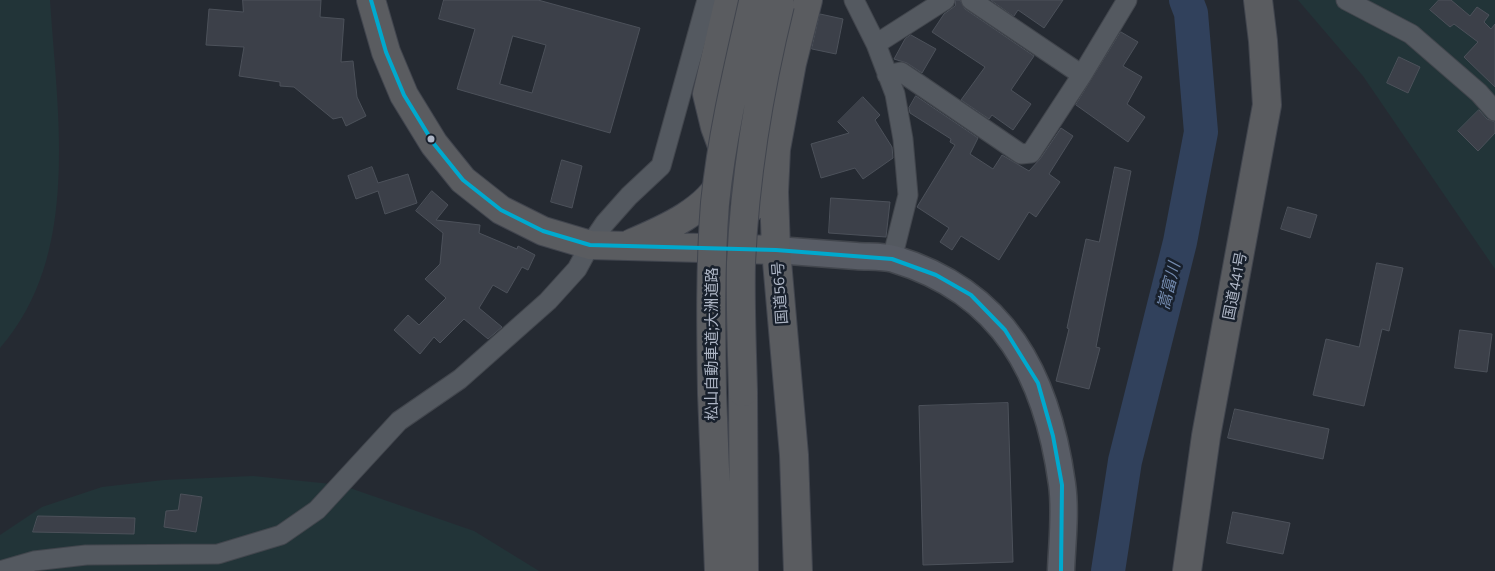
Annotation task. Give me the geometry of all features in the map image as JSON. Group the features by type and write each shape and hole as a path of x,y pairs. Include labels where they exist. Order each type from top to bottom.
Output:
{"highway":[{"name":"国道56号","path":"371,0 386,52 404,95 434,144 463,180 501,210 543,231 590,245 776,250 794,455 798,571"},
{"path":"776,250 774,192 776,149 792,63 808,0"},
{"name":"国道441号","path":"1186,571 1206,436 1267,105 1258,0"},
{"path":"745,1 707,94 728,162 776,250"},
{"name":"松山自動車道;大洲道路","path":"719,571 712,393 711,268 716,202 745,1"},
{"name":"松山自動車道;大洲道路","path":"744,571 741,265 745,206 764,68 781,2"},
{"path":"623,246 662,230 701,205 724,178 728,162"}],"street":[{"path":"0,571 34,561 86,556 218,554 281,535 317,510 399,421 460,379 548,301 578,269 590,245 629,196 661,166 683,94 707,0"},
{"path":"854,0 876,44 895,94 903,139 908,195 892,259"},
{"path":"876,44 945,0"},
{"path":"971,0 1082,75"},
{"path":"887,75 901,72 1021,154 1032,152 1082,75 1127,0"},
{"path":"1346,0 1411,34 1495,111"},
{"path":"776,250 892,259 936,275 971,295 1004,330 1038,383 1053,436 1062,485 1062,571"}],"shaded area":[{"path":"0,0 50,0 59,135 58,182 54,227 43,270 26,311 0,348"},
{"path":"1298,0 1495,0 1495,269 1363,76"},
{"path":"253,476 341,485 474,531 539,571 0,571 0,535 42,507 102,487 164,480"}],"building":[{"path":"243,0 321,0 320,17 344,19 341,62 353,61 357,97 366,116 346,126 342,117 333,119 294,87 280,86 280,82 239,76 244,47 206,45 209,9 243,12"},
{"path":"444,0 538,0 640,28 610,133 457,89 475,29 439,19","holes":["513,36 546,45 532,93 500,84"]},
{"path":"956,0 960,0 965,9 1034,56 1011,90 1031,104 1013,130 992,115 989,119 961,100 985,67 932,32 944,14 955,6"},
{"path":"991,0 1063,0 1044,28 1018,10 1014,16"},
{"path":"1439,0 1451,0 1470,16 1477,7 1489,15 1484,22 1491,29 1495,24 1495,87 1464,57 1478,42 1454,24 1450,27 1430,10"},
{"path":"820,14 843,19 836,54 812,49"},
{"path":"1121,32 1138,42 1123,66 1142,77 1127,104 1145,117 1128,142 1076,105"},
{"path":"911,35 936,49 922,73 907,63 894,59 905,39"},
{"path":"1399,57 1420,67 1408,93 1387,83"},
{"path":"916,96 978,138 970,154 993,169 1002,155 1029,171 1040,159 1061,128 1073,136 1049,174 1060,182 1036,217 1029,212 999,260 961,236 952,250 940,242 949,228 917,207 955,145 950,142 951,139 910,113 909,108"},
{"path":"863,97 880,115 875,120 892,147 893,158 863,179 855,168 821,178 811,144 849,133 838,122"},
{"path":"1479,110 1487,119 1495,122 1495,133 1478,151 1458,131"},
{"path":"562,160 582,166 572,208 551,202"},
{"path":"372,167 378,183 408,174 417,203 385,214 378,191 356,199 348,176"},
{"path":"1115,167 1131,171 1096,347 1100,348 1089,389 1056,381 1069,329 1067,328 1086,239 1099,242"},
{"path":"432,191 448,205 436,220 480,225 479,233 517,249 518,246 535,255 528,270 522,267 507,293 493,285 479,308 502,327 488,339 464,319 440,343 434,337 420,354 394,330 408,315 419,325 446,298 425,279 440,264 443,233 416,211"},
{"path":"831,198 890,202 886,237 829,233"},
{"path":"1288,207 1317,215 1310,238 1281,229"},
{"path":"1377,263 1403,268 1389,331 1382,329 1364,406 1313,395 1326,339 1359,347"},
{"path":"1460,330 1492,334 1487,372 1455,368"},
{"path":"1008,403 1013,562 923,565 919,406"},
{"path":"1235,409 1329,429 1323,459 1228,438"},
{"path":"181,494 202,497 196,532 164,527 166,511 178,510"},
{"path":"1233,512 1290,523 1283,554 1227,543"},
{"path":"38,516 135,518 134,534 33,532"}],"waterway":[{"name":"嵩富川","path":"1108,571 1125,461 1180,242 1201,132 1191,13 1186,0"}],"transit line":[{"path":"371,0 386,52 404,95 434,144 463,180 501,210 543,231 590,245 776,250 892,259 936,275 971,295 1005,330 1038,383 1053,436 1062,485 1061,571"}]}
